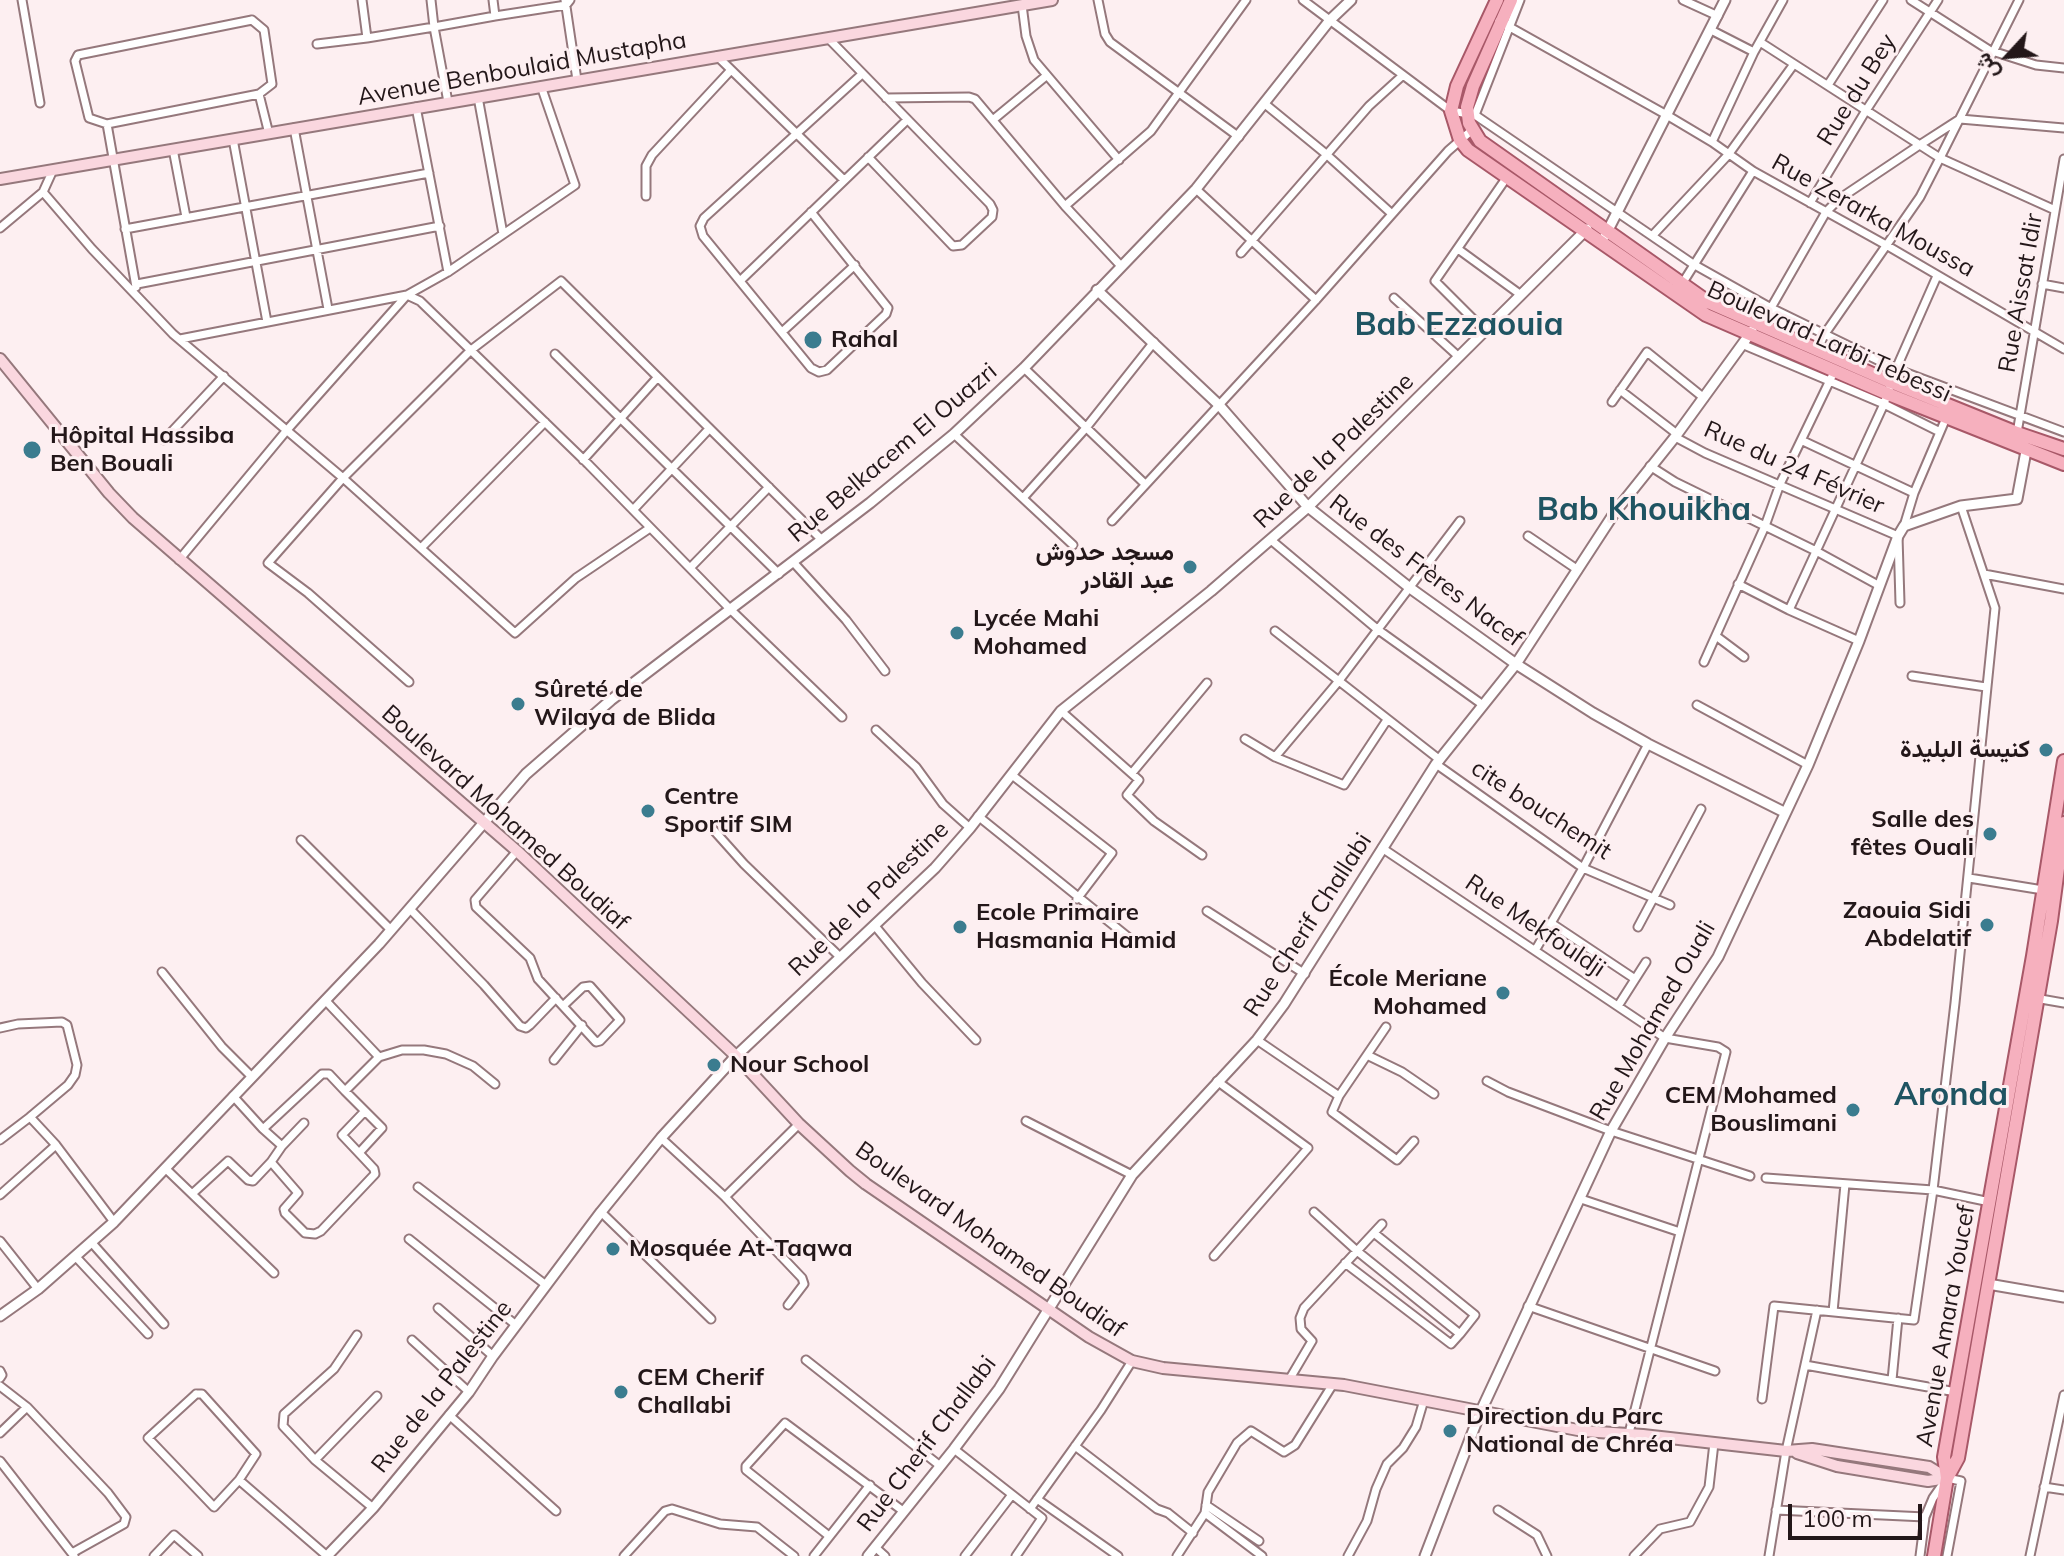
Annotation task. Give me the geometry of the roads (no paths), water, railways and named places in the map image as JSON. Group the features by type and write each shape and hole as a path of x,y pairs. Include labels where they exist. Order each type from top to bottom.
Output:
{"main road":[{"name":"Avenue Benboulaid Mustapha","path":"0,179 1052,0"},
{"path":"1460,140 1451,111 1457,86 1500,22 1497,0"},
{"path":"1472,130 1471,114 1467,107 1473,86 1511,0"},
{"name":"Boulevard Larbi Tebessi","path":"1472,130 1491,150 1590,226"},
{"name":"Boulevard Larbi Tebessi","path":"1460,140 1468,150 1507,177 1682,284 1752,333 1832,376 2064,449"},
{"name":"Boulevard Larbi Tebessi","path":"1605,236 1706,315 1752,333 1817,351 1888,393 2064,464"},
{"name":"Boulevard Mohamed Boudiaf","path":"0,359 109,493 179,560 517,851 736,1056 799,1124 866,1184 1089,1337 1132,1361 1163,1368 1333,1384 1583,1431 1629,1433 1789,1451 1812,1449 1929,1467 1947,1478"},
{"name":"Avenue Amara Youcef","path":"1947,1478 1944,1457 1996,1203 2031,998 2043,890 2064,761"},
{"name":"Avenue Amara Youcef","path":"2031,998 2051,921 2064,823"},
{"name":"Avenue Amara Youcef","path":"1947,1478 1958,1458 1988,1284 1996,1203"},
{"path":"1934,1556 1947,1478"}],"street":[{"path":"22,0 40,103"},
{"path":"362,0 367,38"},
{"path":"431,0 448,102"},
{"path":"493,0 495,16"},
{"path":"1098,0 1105,34 1110,42 1239,137"},
{"path":"1065,206 1151,131 1246,0"},
{"path":"1303,0 1451,111 1471,114 1693,264 1773,309 1896,369 2064,432"},
{"name":"Rue Belkacem El Ouazri","path":"0,1316 38,1289 114,1222 391,930 526,774 611,700 794,563 954,434 1024,368 1196,189 1330,20 1351,0"},
{"path":"1500,22 1520,0"},
{"path":"1683,0 1718,16"},
{"path":"1605,236 1725,0"},
{"path":"1712,142 1754,52 1783,0"},
{"path":"1828,85 1883,0"},
{"path":"1911,0 1994,51 2036,65 2064,68"},
{"name":"Rue du Bey","path":"1810,203 1938,0"},
{"path":"1817,351 1824,335 1920,197 2019,0"},
{"path":"317,44 434,27 567,2 577,80"},
{"path":"1022,5 1029,49 1046,76 1119,160"},
{"path":"252,20 264,30 272,84 259,94 107,124 95,122 87,115 75,61 78,55 252,20"},
{"name":"Rue Zerarka Moussa","path":"1500,22 1665,114 1753,171 2064,349"},
{"path":"1711,30 1754,52"},
{"path":"828,38 992,207 992,217 956,247 868,157"},
{"path":"1760,42 1918,146 2058,208"},
{"path":"716,56 844,180"},
{"path":"1652,236 1728,155 1794,64"},
{"path":"646,196 646,166 652,155 731,70"},
{"path":"811,212 885,301 888,311 827,370 814,371 703,236 701,222 862,74"},
{"path":"994,119 1046,76"},
{"path":"1241,253 1369,106 1402,76"},
{"path":"179,560 287,430 407,295 448,272 575,185 541,86"},
{"path":"259,94 269,134"},
{"path":"478,97 503,234"},
{"path":"886,98 969,97 981,104 1065,206 1121,266"},
{"path":"1265,104 1392,214"},
{"path":"416,107 448,272"},
{"path":"1752,333 1773,309 1826,212 1839,199 1918,146 1960,119 2064,128"},
{"path":"740,281 907,120"},
{"path":"107,124 137,284 135,293"},
{"path":"294,128 328,309"},
{"path":"1112,521 1472,130"},
{"path":"233,139 267,322"},
{"path":"173,149 186,217"},
{"name":"Rue Aissat Idir","path":"2017,433 2064,159"},
{"path":"0,228 43,192 53,170"},
{"path":"1682,284 1753,171"},
{"path":"125,229 429,173"},
{"path":"1485,331 1435,281 1507,177"},
{"path":"1196,189 1316,300"},
{"path":"43,192 92,249 180,339 343,478 515,633 576,578 650,528"},
{"path":"137,284 440,226"},
{"name":"Rue de la Palestine","path":"327,1556 373,1508 469,1392 601,1212 661,1138 736,1056 935,868 1061,711 1308,507 1590,226"},
{"path":"1458,249 1521,295"},
{"path":"782,332 855,265"},
{"path":"1789,610 1888,393 1937,276"},
{"path":"409,682 308,593 268,563 343,478 471,350 561,281 822,540"},
{"path":"2042,284 2064,288"},
{"name":"Rue des Frères Nacef","path":"1097,290 1219,405 1308,507 1410,588 1516,664 1648,744 1784,812"},
{"path":"180,339 407,295 420,301 842,717"},
{"path":"1394,298 1459,357"},
{"name":"Rue Cherif Challabi","path":"868,1556 999,1389 1047,1307 1132,1175 1257,1040 1305,974 1438,762 1516,664 1615,512 1752,333"},
{"path":"1023,498 1085,429 1154,342"},
{"path":"1612,402 1647,352 1704,398"},
{"path":"555,354 779,574"},
{"path":"1024,368 1145,484"},
{"path":"164,440 224,376"},
{"path":"1704,662 1765,526 1780,484 1832,376"},
{"path":"583,460 657,378"},
{"name":"Rue du 24 Février","path":"1620,390 1676,435 1705,453 1898,536"},
{"path":"1888,393 1940,432"},
{"path":"1904,526 1914,493 1946,418"},
{"path":"421,548 545,422"},
{"path":"633,510 709,429"},
{"path":"954,434 1073,545"},
{"path":"1803,441 1914,493"},
{"path":"1904,526 1961,506 2017,499 2026,451"},
{"path":"1650,466 1675,482 1878,585"},
{"path":"690,568 769,487"},
{"path":"1762,1399 1774,1306 1914,1320 1933,1190 1969,878 1995,608 1961,506"},
{"path":"1275,757 1338,682 1460,521"},
{"name":"Rue Mohamed Ouali","path":"1425,1556 1480,1413 1611,1131 1665,1038 1718,957 1808,765 1904,526"},
{"path":"1528,536 1578,570"},
{"path":"1898,536 1900,603"},
{"path":"1271,540 1377,629 1483,705"},
{"path":"794,563 846,620 885,671"},
{"path":"1984,574 2064,589"},
{"path":"1738,584 1859,641"},
{"name":"cite bouchemit","path":"1275,631 1438,762 1583,868 1670,905"},
{"path":"1716,636 1744,657"},
{"path":"1912,676 1986,687"},
{"path":"1132,773 1207,683"},
{"path":"1697,705 1808,765"},
{"path":"1061,711 1139,780 1127,795 1154,821 1202,855"},
{"path":"1245,739 1275,757 1344,785 1387,720"},
{"path":"876,730 916,767 943,804 970,828"},
{"path":"1536,949 1583,868 1648,744"},
{"path":"1012,775 1112,853 1077,899"},
{"path":"1638,927 1701,809"},
{"path":"978,816 1077,899 1128,937"},
{"path":"710,826 744,864 839,956"},
{"path":"301,840 391,930"},
{"name":"Rue Mekfouldji","path":"1382,848 1665,1038"},
{"path":"517,851 474,904 530,958 538,979 598,1042 620,1018 590,986 583,987 564,1005"},
{"path":"1969,878 2043,890"},
{"path":"410,909 520,1026 526,1028 530,1025 556,998"},
{"path":"1207,911 1305,974"},
{"path":"1551,923 1635,979"},
{"path":"875,926 922,983 976,1040"},
{"path":"1618,1006 1646,962"},
{"path":"162,972 222,1047 252,1077"},
{"path":"2031,998 2064,1003"},
{"path":"325,1000 379,1057"},
{"path":"0,1028 62,1022 67,1025 77,1065 68,1085 0,1140"},
{"path":"554,1060 582,1025"},
{"path":"1386,1027 1339,1096 1332,1112 1397,1160 1414,1141"},
{"path":"1629,1433 1726,1052 1718,1047 1665,1038"},
{"path":"1257,1040 1339,1096"},
{"path":"345,1091 379,1057 402,1050 446,1054 473,1066 495,1084"},
{"path":"1369,1056 1402,1072 1434,1094"},
{"path":"263,1129 322,1074 329,1074 383,1129 359,1153"},
{"path":"1214,1256 1308,1148 1217,1081"},
{"path":"1487,1081 1611,1131 1750,1176"},
{"path":"233,1096 282,1146"},
{"path":"271,1162 298,1193 284,1209 285,1213 305,1233 325,1228 374,1178 374,1169 342,1135 365,1111"},
{"path":"30,1117 56,1145 114,1222"},
{"path":"1026,1121 1132,1175"},
{"path":"192,1194 226,1161 250,1181 271,1162 304,1123"},
{"path":"725,1197 799,1124"},
{"path":"661,1138 725,1197 803,1280 804,1284 788,1305"},
{"path":"0,1195 56,1145"},
{"path":"165,1168 274,1273"},
{"path":"1766,1178 1933,1190 1996,1203"},
{"path":"1833,1312 1845,1184"},
{"path":"418,1187 546,1285"},
{"path":"1581,1199 1680,1232"},
{"path":"601,1212 711,1319"},
{"path":"1314,1212 1460,1334"},
{"path":"1289,1380 1312,1341 1301,1329 1300,1318 1304,1308 1382,1224"},
{"path":"1345,1263 1451,1344 1475,1315 1374,1233"},
{"path":"409,1239 516,1325"},
{"path":"0,1241 38,1289"},
{"path":"92,1243 164,1324"},
{"path":"76,1257 148,1334"},
{"path":"1988,1284 2064,1297"},
{"path":"1528,1306 1715,1371"},
{"path":"438,1308 493,1356"},
{"path":"1769,1556 1817,1310"},
{"path":"1892,1380 1898,1318"},
{"path":"357,1335 334,1369 284,1414 283,1426 315,1460 373,1508"},
{"path":"412,1340 469,1392"},
{"path":"806,1360 939,1465"},
{"path":"1030,1509 1132,1361"},
{"path":"1805,1365 1956,1392"},
{"path":"0,1371 0,1378"},
{"path":"1177,1556 1206,1509 1208,1492 1237,1443 1251,1431 1284,1452 1295,1445 1333,1384"},
{"path":"0,1386 27,1407 108,1493 126,1517 124,1524 73,1554 0,1461"},
{"path":"196,1394 202,1394 255,1452 256,1457 239,1480 217,1506 212,1506 148,1440 148,1436 196,1394"},
{"path":"2030,1556 2064,1395"},
{"path":"315,1460 377,1396"},
{"path":"1348,1556 1367,1521 1387,1464 1403,1448 1416,1427 1424,1400"},
{"path":"0,1433 27,1407"},
{"path":"449,1415 556,1511"},
{"path":"829,1536 747,1472 746,1466 781,1426 788,1424 903,1511"},
{"path":"1634,1556 1660,1529 1690,1522 1709,1487 1714,1443"},
{"path":"1075,1446 1193,1533"},
{"path":"954,1449 1042,1518 1016,1556"},
{"path":"1920,1556 1925,1517 1947,1478 1961,1481 1947,1556"},
{"path":"239,1480 327,1556"},
{"path":"814,1556 870,1485"},
{"path":"2044,1487 2064,1490"},
{"path":"965,1556 1011,1496"},
{"path":"1037,1499 1118,1556"},
{"path":"624,1556 665,1511 672,1509 720,1524 757,1527 794,1556"},
{"path":"1206,1509 1259,1541"},
{"path":"1206,1509 1262,1556"},
{"path":"1498,1510 1537,1535 1547,1556"},
{"path":"1776,1510 1925,1517"},
{"path":"154,1556 174,1535 198,1556"},
{"path":"875,1547 885,1556"},
{"path":"1099,1556 1105,1548"}],"place":[{"name":"Rahal","path":"813,340"},
{"name":"Hôpital Hassiba Ben Bouali","path":"32,450"},
{"name":"مسجد حدوش عبد القادر","path":"1190,567"},
{"name":"Lycée Mahi Mohamed","path":"957,633"},
{"name":"Sûreté de Wilaya de Blida","path":"518,704"},
{"name":"كنيسة البليدة","path":"2046,750"},
{"name":"Centre Sportif SIM","path":"648,811"},
{"name":"Salle des fêtes Ouali","path":"1990,834"},
{"name":"Zaouia Sidi Abdelatif","path":"1987,925"},
{"name":"Ecole Primaire Hasmania Hamid","path":"960,927"},
{"name":"École Meriane Mohamed","path":"1503,993"},
{"name":"Nour School","path":"714,1065"},
{"name":"CEM Mohamed Bouslimani","path":"1853,1110"},
{"name":"Mosquée At-Taqwa","path":"613,1249"},
{"name":"CEM Cherif Challabi","path":"621,1392"},
{"name":"Direction du Parc National de Chréa","path":"1450,1431"}],"district":[{"name":"Bab Ezzaouia","path":"1459,325"},
{"name":"Bab Khouikha","path":"1644,510"},
{"name":"Aronda","path":"1951,1095"}]}
